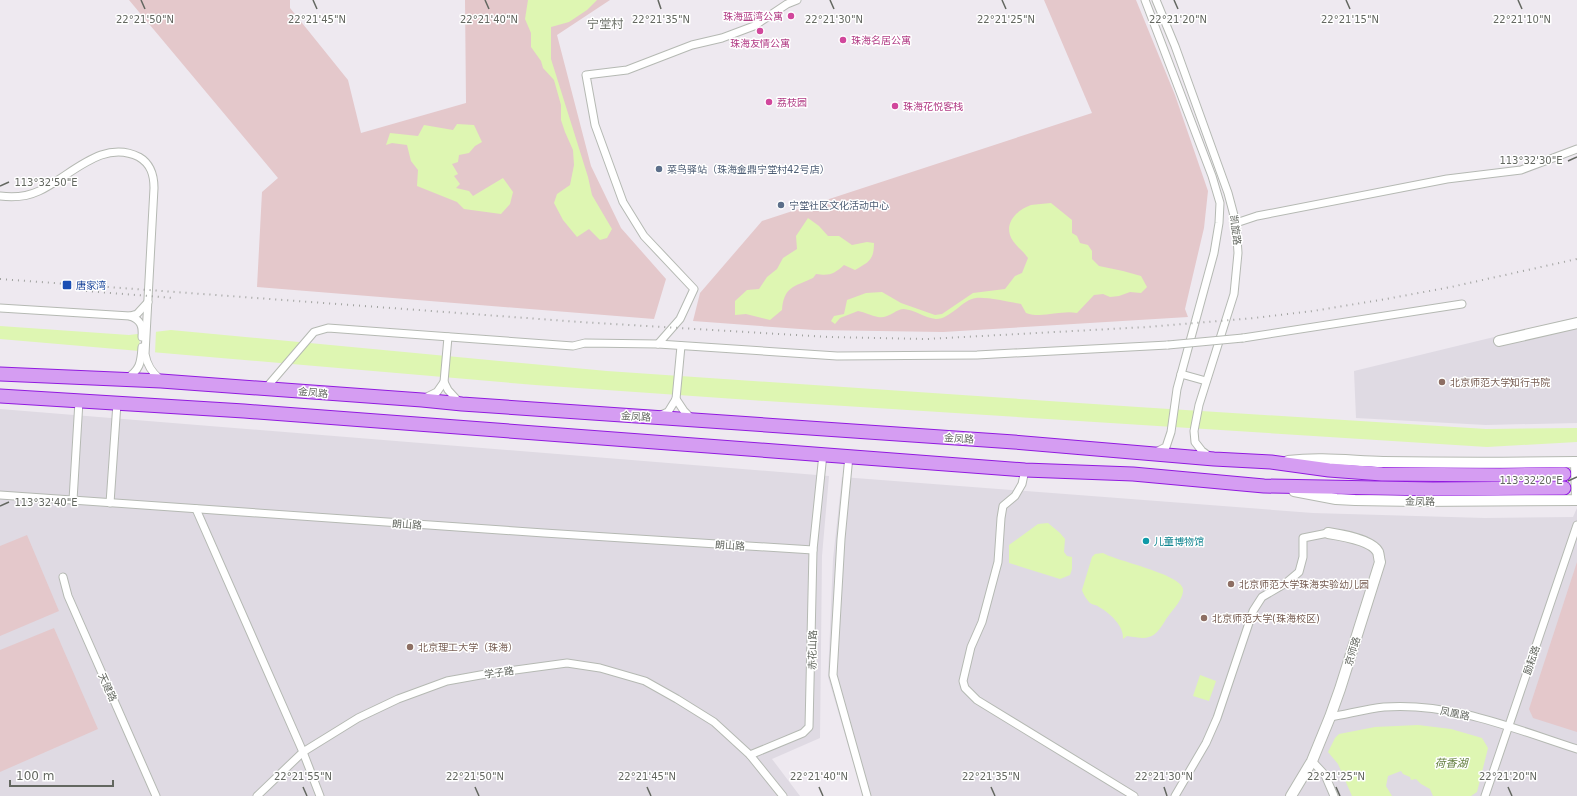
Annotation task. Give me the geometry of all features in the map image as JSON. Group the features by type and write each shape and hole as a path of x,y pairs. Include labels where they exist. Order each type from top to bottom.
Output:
{"highway":[{"name":"金凤路","path":"0,374 126,379 266,388 462,404 1014,442 1149,454 1271,462 1329,470 1382,474 1564,474"},
{"name":"金凤路","path":"0,396 244,411 1025,470 1132,474 1264,486 1433,489 1564,488"}],"street":[{"path":"658,344 680,319 694,288 644,236 623,202 595,125 586,75 627,70 692,45 722,38 754,26 787,4 797,0"},
{"name":"凯旋路","path":"1145,0 1212,176 1220,203 1219,223 1214,253 1181,374 1174,406 1171,432 1166,447 1149,454"},
{"name":"凯旋路","path":"1156,0 1175,46 1228,193 1236,223 1238,253 1234,294 1206,381 1194,431 1197,446 1214,459"},
{"path":"1236,223 1257,216 1447,179 1521,170 1577,149"},
{"path":"0,196 20,197 39,191 82,164 108,153 122,151 140,158 150,166 154,180 148,301 143,353 136,372 126,379"},
{"path":"0,308 130,316 137,314 143,309 148,301"},
{"path":"266,388 314,332 328,328 573,346 585,343 658,344 838,356 977,355 1168,345 1243,338 1462,304"},
{"path":"130,316 137,319 145,328"},
{"path":"1499,341 1577,323"},
{"path":"422,400 437,392 444,380 448,337"},
{"path":"657,417 668,412 676,399 681,346"},
{"path":"143,353 153,374 161,381"},
{"path":"1181,374 1206,381"},
{"path":"444,380 448,390 456,400 462,404"},
{"path":"676,399 684,411 692,419"},
{"path":"73,500 79,401"},
{"path":"110,503 117,403"},
{"name":"赤花山路","path":"750,755 803,733 809,727 814,550 823,454"},
{"path":"849,456 840,546 833,675 867,796"},
{"name":"金凤路","path":"1271,462 1313,458 1412,462 1576,462"},
{"path":"1576,462 1577,500"},
{"path":"1025,470 1022,484 1015,496 1003,506 1000,518 998,562 982,622 972,647 963,681 965,688 977,700 1134,796"},
{"name":"金凤路","path":"1264,486 1336,499 1417,501 1577,500"},
{"name":"朗山路","path":"0,495 528,532 814,550"},
{"path":"196,509 303,752 320,796"},
{"name":"励耘路","path":"1485,796 1577,525"},
{"path":"1175,796 1206,743 1217,718 1253,611 1262,597 1286,584 1298,572 1303,557 1303,538 1328,533"},
{"name":"京师路","path":"1291,796 1312,761 1330,717 1343,681 1380,562 1378,552 1371,545 1345,536 1328,533"},
{"name":"天健路","path":"63,577 68,596 156,796"},
{"name":"学子路","path":"257,796 303,752 332,733 364,715 405,696 447,681 567,662 600,668 645,681 714,722 750,755"},
{"name":"凤凰路","path":"1330,717 1383,708 1413,707 1456,711 1577,749"},
{"path":"750,755 783,796"},
{"path":"1312,761 1325,775 1334,796"}],"shaded area":[{"path":"129,0 290,0 290,8 348,80 361,133 466,103 465,0 610,0 557,35 591,166 621,228 666,279 654,319 257,287 262,192 278,178"},
{"path":"1044,0 1136,0 1175,95 1208,191 1204,228 1185,309 1188,317 943,332 814,330 693,321 700,293 762,221 1092,113"},
{"path":"1577,317 1577,423 1486,425 1356,418 1354,371"},
{"name":"北京理工大学（珠海）","path":"0,409 829,476 822,556 820,738 772,759 800,796 0,796"},
{"name":"北京师范大学(珠海校区)","path":"842,477 1313,513 1485,518 1573,517 1577,508 1577,796 863,796 828,677 833,559"},
{"path":"27,535 59,611 0,636 0,546"},
{"path":"1577,562 1577,732 1533,718 1529,709"},
{"path":"54,628 98,729 0,772 0,650"}],"water":[{"path":"528,0 597,0 587,10 569,22 551,27 551,59 588,177 592,195 612,229 607,238 600,240 589,229 577,237 563,220 554,203 557,194 570,185 574,165 573,150 561,120 561,105 554,80 543,68 541,61 531,47 531,33 525,19"},
{"path":"457,124 474,125 482,142 475,146 469,153 459,155 458,162 452,164 458,174 454,176 460,184 456,188 469,191 473,196 503,178 513,192 510,204 501,214 464,209 457,202 417,186 418,170 411,161 407,145 392,143 386,145 390,133 418,136 424,125 453,130"},
{"path":"1051,203 1072,220 1072,233 1077,236 1080,243 1088,245 1092,251 1092,259 1099,266 1141,276 1147,287 1141,293 1130,292 1119,296 1110,297 1103,294 1094,295 1077,313 1070,312 1032,315 1026,313 1021,304 976,298 966,302 947,316 936,319 901,309 885,317 858,311 840,318 835,324 831,321 834,316 844,314 847,300 866,293 882,292 901,303 935,315 942,314 973,293 1005,289 1015,276 1022,273 1028,258 1013,241 1010,235 1009,229 1012,219 1025,207"},
{"path":"808,218 819,226 828,236 839,236 852,245 867,242 874,243 872,257 855,270 844,265 832,274 816,274 813,278 791,288 785,296 782,310 770,320 746,314 735,315 735,301 747,290 759,289 767,277 777,269 783,258 797,249 796,236"},
{"path":"0,326 129,335 171,330 607,371 1138,407 1486,429 1577,428 1577,442 1487,447 535,385 0,339"},
{"path":"1048,523 1065,539 1064,552 1067,556 1072,557 1072,569 1070,575 1060,579 1009,563 1009,545 1038,524"},
{"path":"1103,553 1160,573 1180,583 1183,593 1179,602 1167,617 1161,628 1153,635 1145,638 1127,636 1123,639 1123,634 1116,620 1097,606 1090,603 1085,597 1082,590 1092,557 1095,554"},
{"path":"1200,675 1216,681 1209,701 1193,696"},
{"name":"荷香湖","path":"1418,725 1451,729 1482,738 1488,748 1477,792 1471,796 1433,796 1430,789 1416,779 1411,780 1410,777 1403,774 1401,771 1388,776 1386,786 1392,796 1352,796 1338,764 1328,752 1335,738 1339,734 1375,727"}],"pier":[{"path":"156,330 155,354 139,353 140,332"}],"railway":[{"path":"0,279 580,322 829,337 927,339 1147,327 1254,318 1313,311 1451,287 1577,259"},
{"path":"86,291 174,298"}],"place":[{"name":"珠海蓝湾公寓","path":"791,16"},
{"name":"珠海友情公寓","path":"760,31"},
{"name":"珠海名居公寓","path":"843,40"},
{"name":"荔枝园","path":"769,102"},
{"name":"珠海花悦客栈","path":"895,106"},
{"name":"菜鸟驿站（珠海金鼎宁堂村42号店）","path":"659,169"},
{"name":"宁堂社区文化活动中心","path":"781,205"},
{"name":"唐家湾","path":"67,285"},
{"name":"北京师范大学知行书院","path":"1442,382"},
{"name":"儿童博物馆","path":"1146,541"},
{"name":"北京师范大学珠海实验幼儿园","path":"1231,584"},
{"name":"北京师范大学(珠海校区)","path":"1204,618"},
{"name":"北京理工大学（珠海）","path":"410,647"}],"district":[{"name":"宁堂村","path":"605,24"}]}
